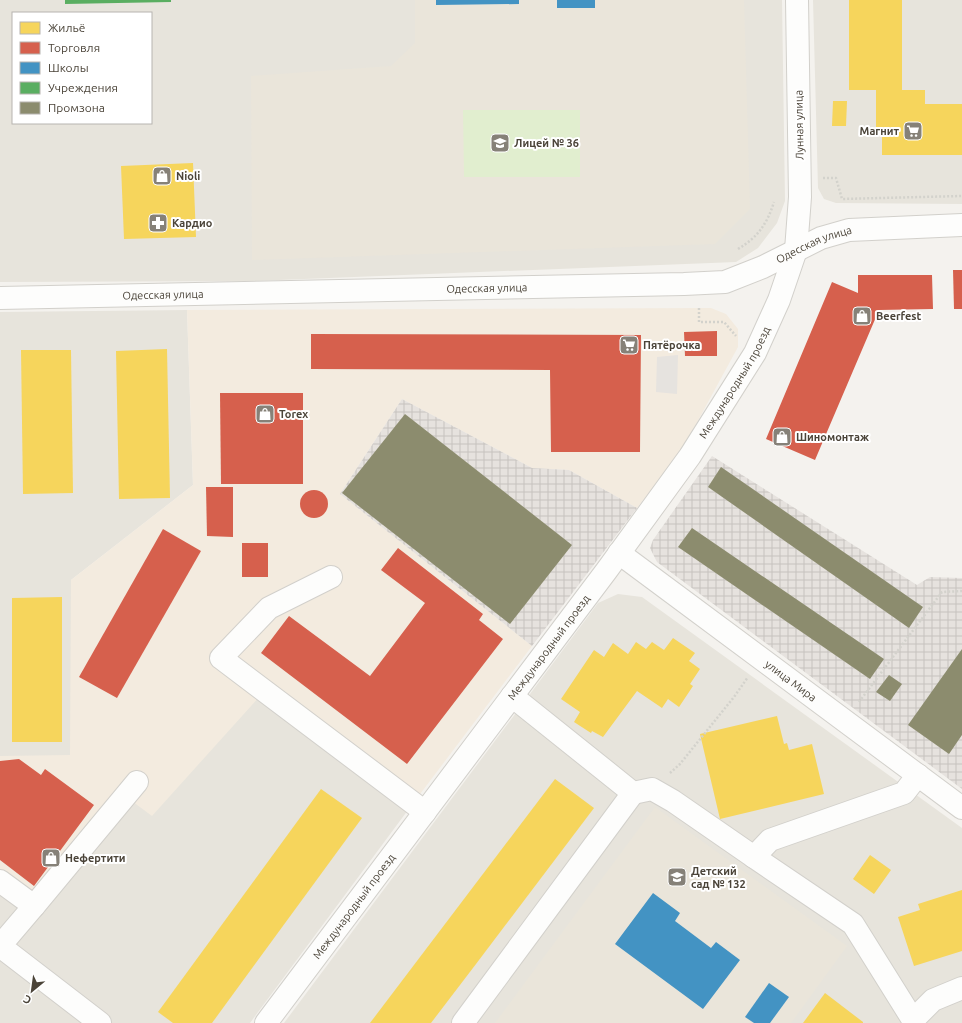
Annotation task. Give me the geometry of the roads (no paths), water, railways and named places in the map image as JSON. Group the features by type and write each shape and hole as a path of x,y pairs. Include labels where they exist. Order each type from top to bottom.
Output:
{"street":[{"name":"Лунная улица","path":"796,250 800,179 797,0"},
{"name":"Одесская улица","path":"0,298 699,284 725,282 763,267 821,238 848,230 962,225"},
{"name":"Международный проезд","path":"266,1023 619,553 690,456 755,353 779,300 796,250"},
{"name":"улица Мира","path":"619,553 962,808"},
{"path":"331,577 269,608 221,658 425,812"},
{"path":"512,696 643,791 673,801 853,924 912,1022 933,1000 962,988"},
{"path":"754,857 770,840 904,793 918,775"},
{"path":"100,1023 0,946 137,782"},
{"path":"463,1023 643,791"},
{"path":"0,881 34,906"}],"place":[{"name":"Магнит","path":"913,131"},
{"name":"Лицей № 36","path":"500,143"},
{"name":"Nioli","path":"162,176"},
{"name":"Кардио","path":"158,223"},
{"name":"Beerfest","path":"862,316"},
{"name":"Пятёрочка","path":"629,345"},
{"name":"Torex","path":"265,414"},
{"name":"Шиномонтаж","path":"782,437"},
{"name":"Нефертити","path":"51,858"},
{"name":"Детский сад № 132","path":"677,877"}]}
